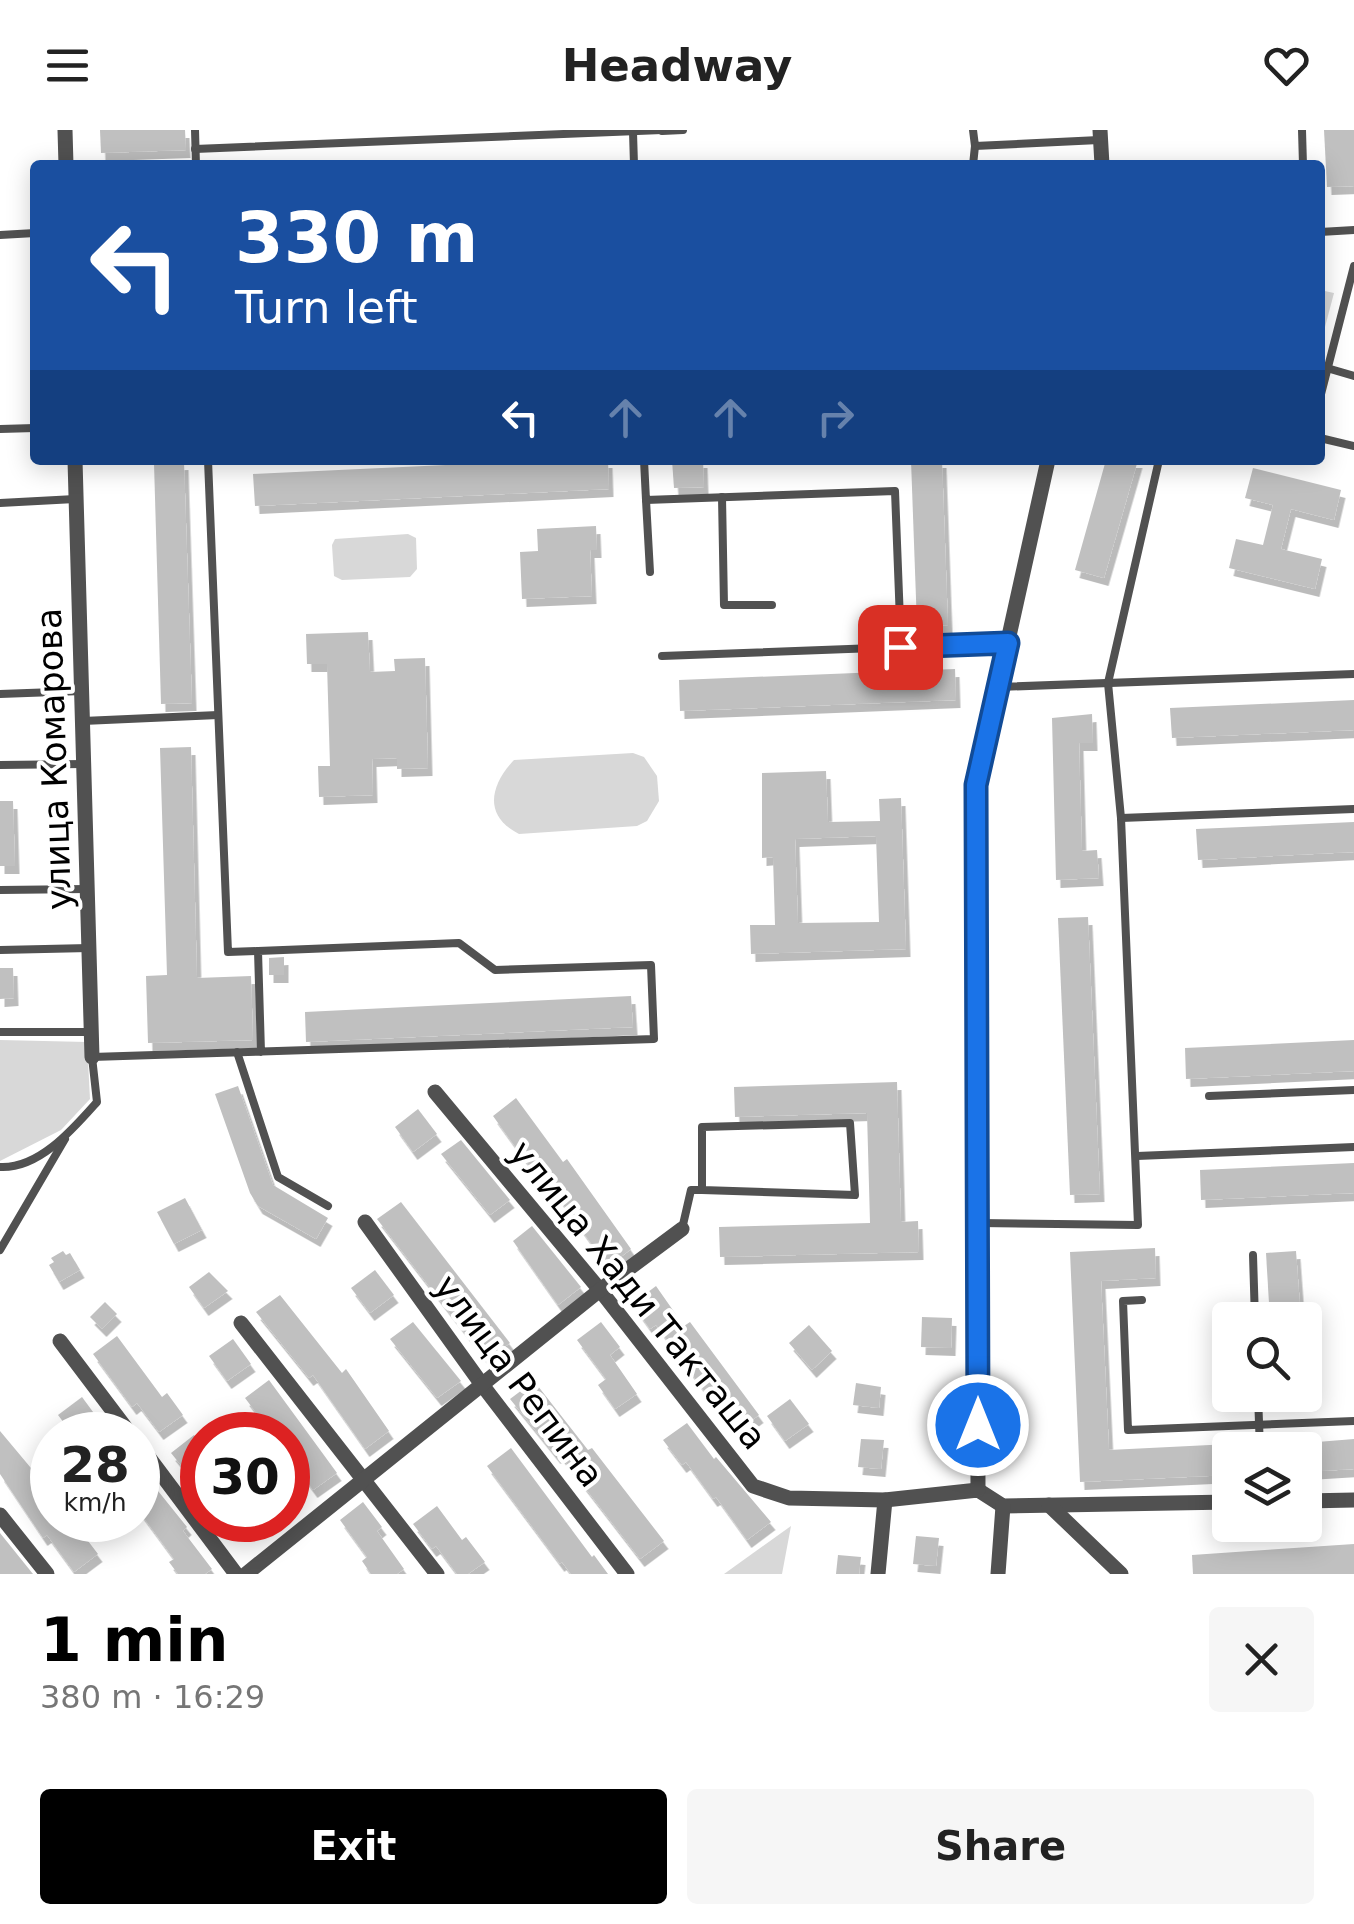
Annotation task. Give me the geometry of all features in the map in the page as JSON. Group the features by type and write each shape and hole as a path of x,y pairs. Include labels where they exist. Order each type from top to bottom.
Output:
{"street":[{"path":"65,130 66,160"},
{"path":"1100,135 1102,160"},
{"name":"улица Комарова","path":"75,465 92,1057"},
{"path":"1047,465 976,785 978,1490 1003,1506 1212,1502"},
{"name":"улица Хади Такташа","path":"435,1092 600,1290 753,1486 789,1498 885,1500 978,1490"},
{"name":"улица Репина","path":"365,1222 482,1386 627,1574"},
{"path":"246,1574 600,1290 682,1229"},
{"path":"241,1323 437,1574"},
{"path":"60,1341 114,1412"},
{"path":"160,1473 236,1574"},
{"path":"878,1574 885,1500"},
{"path":"1322,1500 1354,1500"},
{"path":"1049,1505 1121,1574"},
{"path":"998,1574 1003,1506"},
{"path":"0,1516 46,1574"}],"lane":[{"path":"194,130 196,160"},
{"path":"195,148 683,130"},
{"path":"974,130 974,160"},
{"path":"1302,130 1303,160"},
{"path":"633,132 634,160"},
{"path":"975,146 1100,135"},
{"path":"1325,232 1354,230"},
{"path":"0,236 30,234"},
{"path":"1325,365 1354,266"},
{"path":"1325,368 1354,376"},
{"path":"0,429 30,428"},
{"path":"1325,439 1354,446"},
{"path":"0,1250 67,1135 97,1102 92,1057 654,1039 652,966 495,970 458,943 228,952 208,465"},
{"path":"644,465 650,572"},
{"path":"979,1223 1138,1224 1121,818 1108,682 1158,465"},
{"path":"646,500 895,491 900,647"},
{"path":"722,497 724,605 772,606"},
{"path":"0,503 76,498"},
{"path":"662,656 1008,643"},
{"path":"998,687 1354,674"},
{"path":"0,694 82,691"},
{"path":"83,720 218,715"},
{"path":"0,765 84,764"},
{"path":"1121,818 1354,809"},
{"path":"0,890 88,889"},
{"path":"0,950 89,948"},
{"path":"258,951 261,1052"},
{"path":"0,1032 92,1032"},
{"path":"237,1052 278,1177 328,1206"},
{"path":"1209,1096 1354,1090"},
{"path":"682,1229 691,1190 854,1195 850,1123 702,1127 702,1190"},
{"path":"0,1167 16,1168 67,1135"},
{"path":"1137,1156 1354,1147"},
{"path":"1253,1255 1254,1302"},
{"path":"1142,1300 1123,1300 1128,1430 1354,1421"},
{"path":"1259,1412 1259,1432"}],"shaded area":[{"path":"1325,291 1334,293 1325,327"},
{"path":"408,534 416,538 417,569 410,577 342,580 334,576 335,539"},
{"path":"633,753 644,757 657,776 659,801 647,821 637,826 519,834 507,827 495,809 496,790 514,760"},
{"path":"0,1040 87,1042 90,1099 61,1130 0,1161"},
{"path":"791,1526 782,1574 724,1574"}],"building":[{"path":"100,130 185,130 186,150 101,153"},
{"path":"1324,130 1354,130 1354,186 1327,187"},
{"path":"154,465 184,465 192,703 161,704"},
{"path":"444,465 608,465 609,489 255,506 253,474"},
{"path":"672,465 703,465 704,487 674,488"},
{"path":"911,465 942,465 948,625 917,626"},
{"path":"1105,465 1137,465 1104,578 1075,570"},
{"path":"1253,468 1341,490 1334,520 1291,509 1281,549 1322,559 1315,589 1229,568 1236,539 1263,545 1273,505 1245,498"},
{"path":"596,526 597,550 590,550 592,596 522,599 520,552 538,551 537,529"},
{"path":"368,632 370,672 395,671 394,659 425,658 428,768 397,769 397,758 372,759 373,795 319,797 318,766 330,766 327,664 307,664 306,634"},
{"path":"955,669 956,700 680,711 679,680"},
{"path":"1354,700 1354,730 1172,738 1170,708"},
{"path":"1092,714 1093,743 1079,743 1082,851 1097,850 1099,878 1056,880 1052,718"},
{"path":"191,747 197,978 251,976 253,1040 148,1043 146,976 167,975 160,748"},
{"path":"826,771 828,822 880,821 879,799 901,798 906,949 751,954 750,925 775,925 773,857 762,858 762,773","holes":["876,836 879,922 798,923 795,839"]},
{"path":"0,801 13,801 15,866 0,866"},
{"path":"1354,822 1354,852 1198,860 1196,829"},
{"path":"1088,917 1100,1194 1070,1195 1058,918"},
{"path":"284,957 284,975 269,975 269,958"},
{"path":"0,968 13,968 14,998 0,999"},
{"path":"631,996 633,1027 306,1042 305,1012"},
{"path":"1354,1040 1354,1071 1186,1079 1185,1048"},
{"path":"897,1082 901,1222 918,1221 919,1252 720,1257 719,1227 870,1223 867,1113 735,1117 734,1087"},
{"path":"238,1086 273,1185 328,1218 316,1239 258,1206 250,1193 215,1094"},
{"path":"516,1098 563,1162 567,1159 631,1249 608,1267 537,1168 533,1171 493,1116"},
{"path":"418,1109 437,1134 413,1152 395,1127"},
{"path":"461,1140 510,1200 490,1215 441,1154"},
{"path":"1354,1163 1354,1193 1201,1200 1200,1170"},
{"path":"185,1198 202,1230 174,1244 157,1212"},
{"path":"401,1202 510,1343 486,1360 377,1219"},
{"path":"532,1226 581,1287 558,1305 513,1241"},
{"path":"1155,1248 1156,1278 1101,1281 1109,1450 1212,1445 1212,1476 1080,1482 1070,1252"},
{"path":"63,1251 66,1255 70,1253 80,1270 59,1282 49,1265 54,1262 51,1258"},
{"path":"1296,1251 1300,1302 1269,1302 1266,1253"},
{"path":"375,1270 394,1295 370,1313 351,1288"},
{"path":"209,1272 228,1291 204,1308 189,1287"},
{"path":"656,1286 684,1326 690,1322 759,1415 735,1433 656,1325 650,1329 632,1304"},
{"path":"280,1295 342,1373 346,1369 389,1431 365,1449 313,1375 309,1378 256,1312"},
{"path":"105,1302 117,1314 102,1329 90,1317"},
{"path":"922,1317 952,1318 951,1348 921,1347"},
{"path":"413,1322 461,1381 437,1398 390,1339"},
{"path":"601,1322 620,1347 610,1355 637,1394 615,1409 598,1385 606,1379 577,1340"},
{"path":"809,1325 832,1351 812,1370 789,1343"},
{"path":"117,1336 162,1397 167,1393 181,1412 180,1417 160,1431 160,1412 144,1412 137,1403 132,1407 93,1354"},
{"path":"233,1339 251,1364 227,1381 209,1356"},
{"path":"269,1380 292,1412 256,1412 245,1398"},
{"path":"534,1381 664,1541 640,1559 559,1454 556,1456 510,1399"},
{"path":"856,1383 881,1387 879,1408 853,1405"},
{"path":"82,1397 93,1412 62,1412"},
{"path":"790,1399 809,1424 785,1441 767,1416"},
{"path":"687,1423 771,1522 747,1540 716,1497 713,1499 686,1462 682,1465 663,1440"},
{"path":"0,1431 30,1467 30,1519 0,1474"},
{"path":"310,1436 337,1473 313,1490 310,1486"},
{"path":"861,1439 884,1440 881,1469 858,1467"},
{"path":"1354,1439 1354,1469 1322,1471 1322,1442"},
{"path":"180,1446 180,1464 171,1453"},
{"path":"511,1448 608,1574 571,1574 560,1564 487,1466"},
{"path":"160,1493 180,1518 180,1542 191,1542 212,1569 205,1574 178,1574 169,1562 174,1559 160,1540"},
{"path":"363,1502 382,1527 377,1531 404,1569 397,1574 371,1574 362,1561 367,1557 340,1520"},
{"path":"437,1506 462,1540 466,1537 485,1562 468,1574 457,1574 413,1524"},
{"path":"0,1533 33,1574 0,1574"},
{"path":"916,1536 939,1538 936,1566 913,1564"},
{"path":"52,1542 89,1542 98,1554 74,1572"},
{"path":"1354,1544 1354,1574 1193,1574 1192,1555"},
{"path":"838,1555 861,1557 859,1574 836,1574"}],"route":[{"path":"900,647 1008,643 976,785 978,1425"}]}
